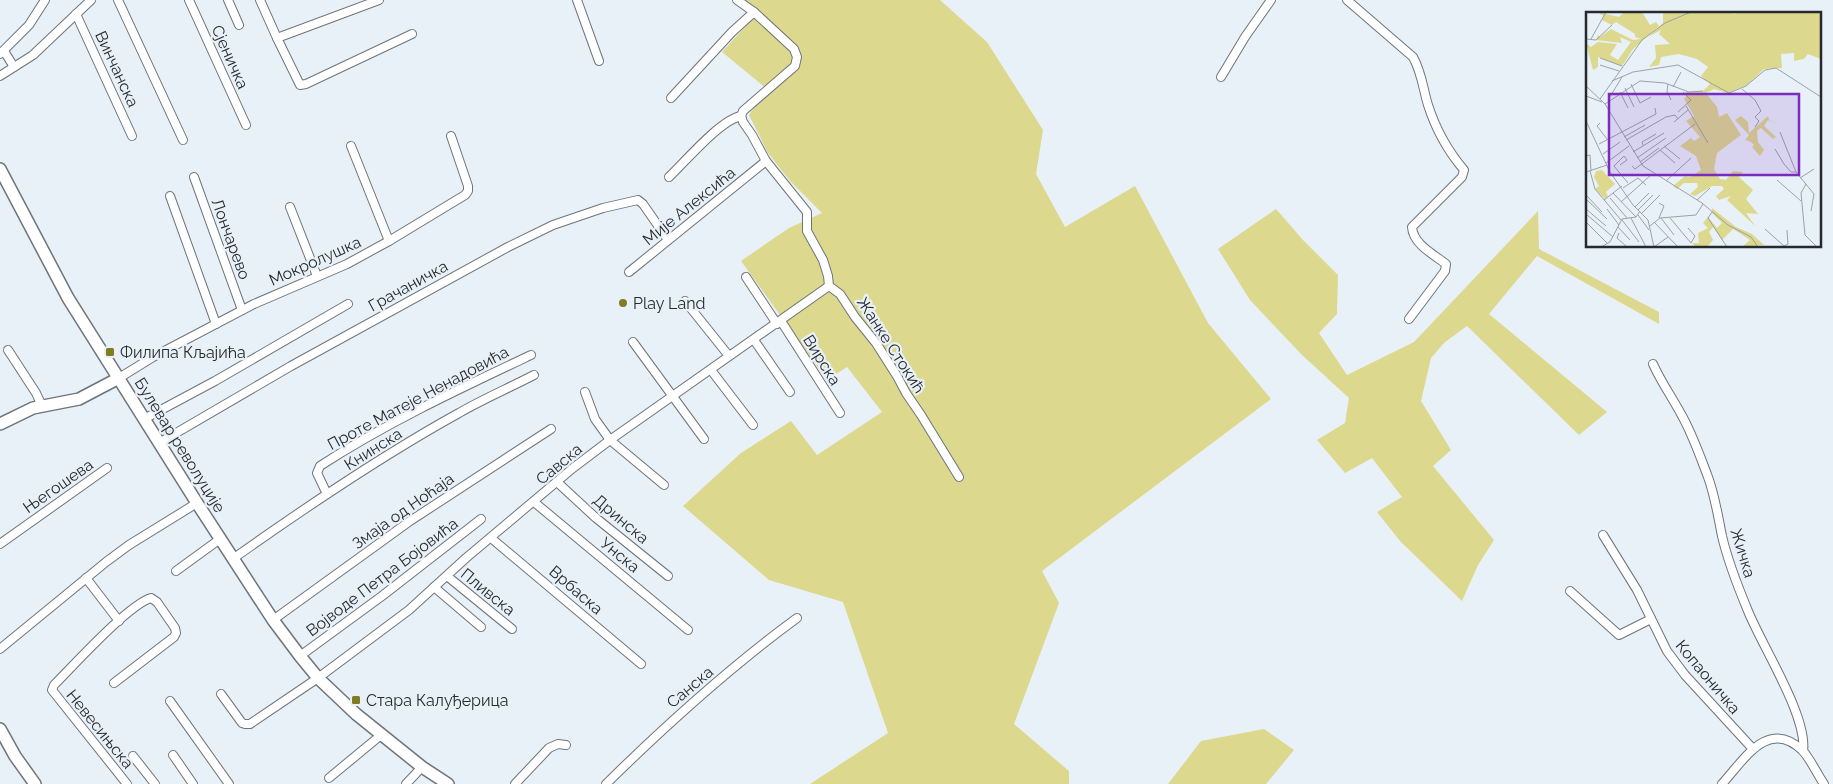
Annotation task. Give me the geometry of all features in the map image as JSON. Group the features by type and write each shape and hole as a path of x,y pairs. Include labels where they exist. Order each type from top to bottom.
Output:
{"main road":[{"name":"Булевар револуције","path":"0,169 68,298 273,620 318,678 381,735 422,767 448,784"},
{"path":"0,424 18,414 42,406 79,398 119,378"},
{"path":"0,729 15,756 35,784"}],"street":[{"path":"14,68 2,53 29,26 45,0"},
{"path":"0,76 14,68 48,41 92,0"},
{"path":"118,0 183,140"},
{"name":"Сјеничка","path":"189,0 246,125"},
{"path":"228,0 239,25"},
{"path":"260,0 298,83 303,85 412,34"},
{"path":"277,38 379,0"},
{"path":"577,0 599,61"},
{"path":"669,177 710,136 734,117 740,116 743,111 795,66 797,60 794,49 754,12 737,0"},
{"path":"1221,77 1245,37 1271,0"},
{"path":"1347,0 1413,57 1420,70 1428,105 1439,136 1450,154 1464,170 1462,177 1412,227 1412,234 1416,241 1446,264 1445,271 1409,319"},
{"path":"671,98 732,32 754,12"},
{"name":"Винчанска","path":"76,14 132,136"},
{"path":"740,116 766,161 807,212 807,231 823,260 829,286"},
{"name":"Мокролушка","path":"119,378 153,357 242,310 347,264 460,199 468,191 468,186 451,136"},
{"path":"351,146 389,241"},
{"name":"Мије Алексића","path":"629,272 766,161"},
{"name":"Лончарево","path":"194,177 242,310"},
{"path":"170,196 216,324"},
{"name":"Грачаничка","path":"159,443 291,366 421,294 553,225 603,208 638,200 643,204 668,240"},
{"path":"290,207 317,276"},
{"name":"Вирска","path":"746,277 779,322 840,413"},
{"name":"Савска","path":"318,678 409,610 557,482 610,440 829,286"},
{"name":"Жанке Стокић","path":"829,286 840,294 855,317 876,343 959,477"},
{"path":"685,301 729,356"},
{"path":"144,419 215,381 348,304"},
{"path":"754,340 790,392"},
{"path":"633,342 704,439"},
{"path":"8,350 27,378 42,406"},
{"name":"Проте Матеје Ненадовића","path":"327,494 317,473 320,466 370,436 531,355"},
{"name":"Жичка","path":"1653,364 1682,416 1707,475 1732,570 1756,629 1794,709 1803,732 1803,751"},
{"path":"711,370 753,425"},
{"name":"Книнска","path":"234,558 327,494 460,412 534,375"},
{"path":"584,392 595,419 610,440 664,485"},
{"name":"Змаја од Ноћаја","path":"273,620 410,521 551,428"},
{"name":"Његошева","path":"0,544 107,468"},
{"name":"Дринска","path":"557,482 596,518 668,576"},
{"name":"Унска","path":"534,502 688,630"},
{"path":"0,649 129,545 197,503"},
{"name":"Војводе Петра Бојовића","path":"300,656 382,596 481,519"},
{"name":"Копаоничка","path":"1603,535 1637,590 1666,651 1753,749"},
{"name":"Врбаска","path":"491,538 641,664"},
{"path":"176,570 220,539"},
{"name":"Пливска","path":"447,576 512,629"},
{"path":"86,578 119,621 145,600 151,598 157,602 175,628 176,633 167,642 114,683"},
{"path":"434,588 481,627"},
{"path":"1570,591 1619,635 1651,618"},
{"name":"Санска","path":"606,784 666,726 740,662 798,618"},
{"name":"Невесињска","path":"119,621 54,685 52,690 127,784"},
{"path":"221,694 242,722 249,724 318,678"},
{"path":"170,701 229,784"},
{"path":"330,778 381,735"},
{"path":"1722,784 1753,749 1763,741 1781,738 1803,751 1824,784"},
{"path":"515,784 549,748 558,744 566,745"},
{"path":"173,755 193,784"},
{"path":"133,756 155,784"},
{"path":"406,784 422,767"}],"shaded area":[{"path":"741,0 940,0 987,42 1043,130 1036,174 1065,227 1135,186 1208,323 1271,399 1042,571 1059,603 1014,724 1069,771 1069,784 810,784 888,733 843,602 769,580 683,506 741,453 791,421 817,455 882,412 847,367 827,380 741,261 789,228 822,213 790,181 768,153 749,115 767,89 722,52 755,16"},
{"path":"1276,209 1303,240 1338,275 1337,314 1319,333 1347,375 1414,342 1538,211 1539,249 1659,312 1659,324 1537,256 1489,314 1607,412 1579,435 1467,326 1445,342 1431,358 1421,401 1451,450 1433,466 1494,540 1478,565 1462,601 1400,541 1377,512 1402,497 1372,458 1345,473 1317,440 1345,423 1349,398 1302,355 1250,300 1218,249"},
{"path":"1264,729 1294,750 1266,784 1168,784 1201,741"}],"place":[{"name":"Play Land","path":"623,303"},
{"name":"Филипа Кљајића","path":"110,352"},
{"name":"Стара Калуђерица","path":"356,700"}]}
